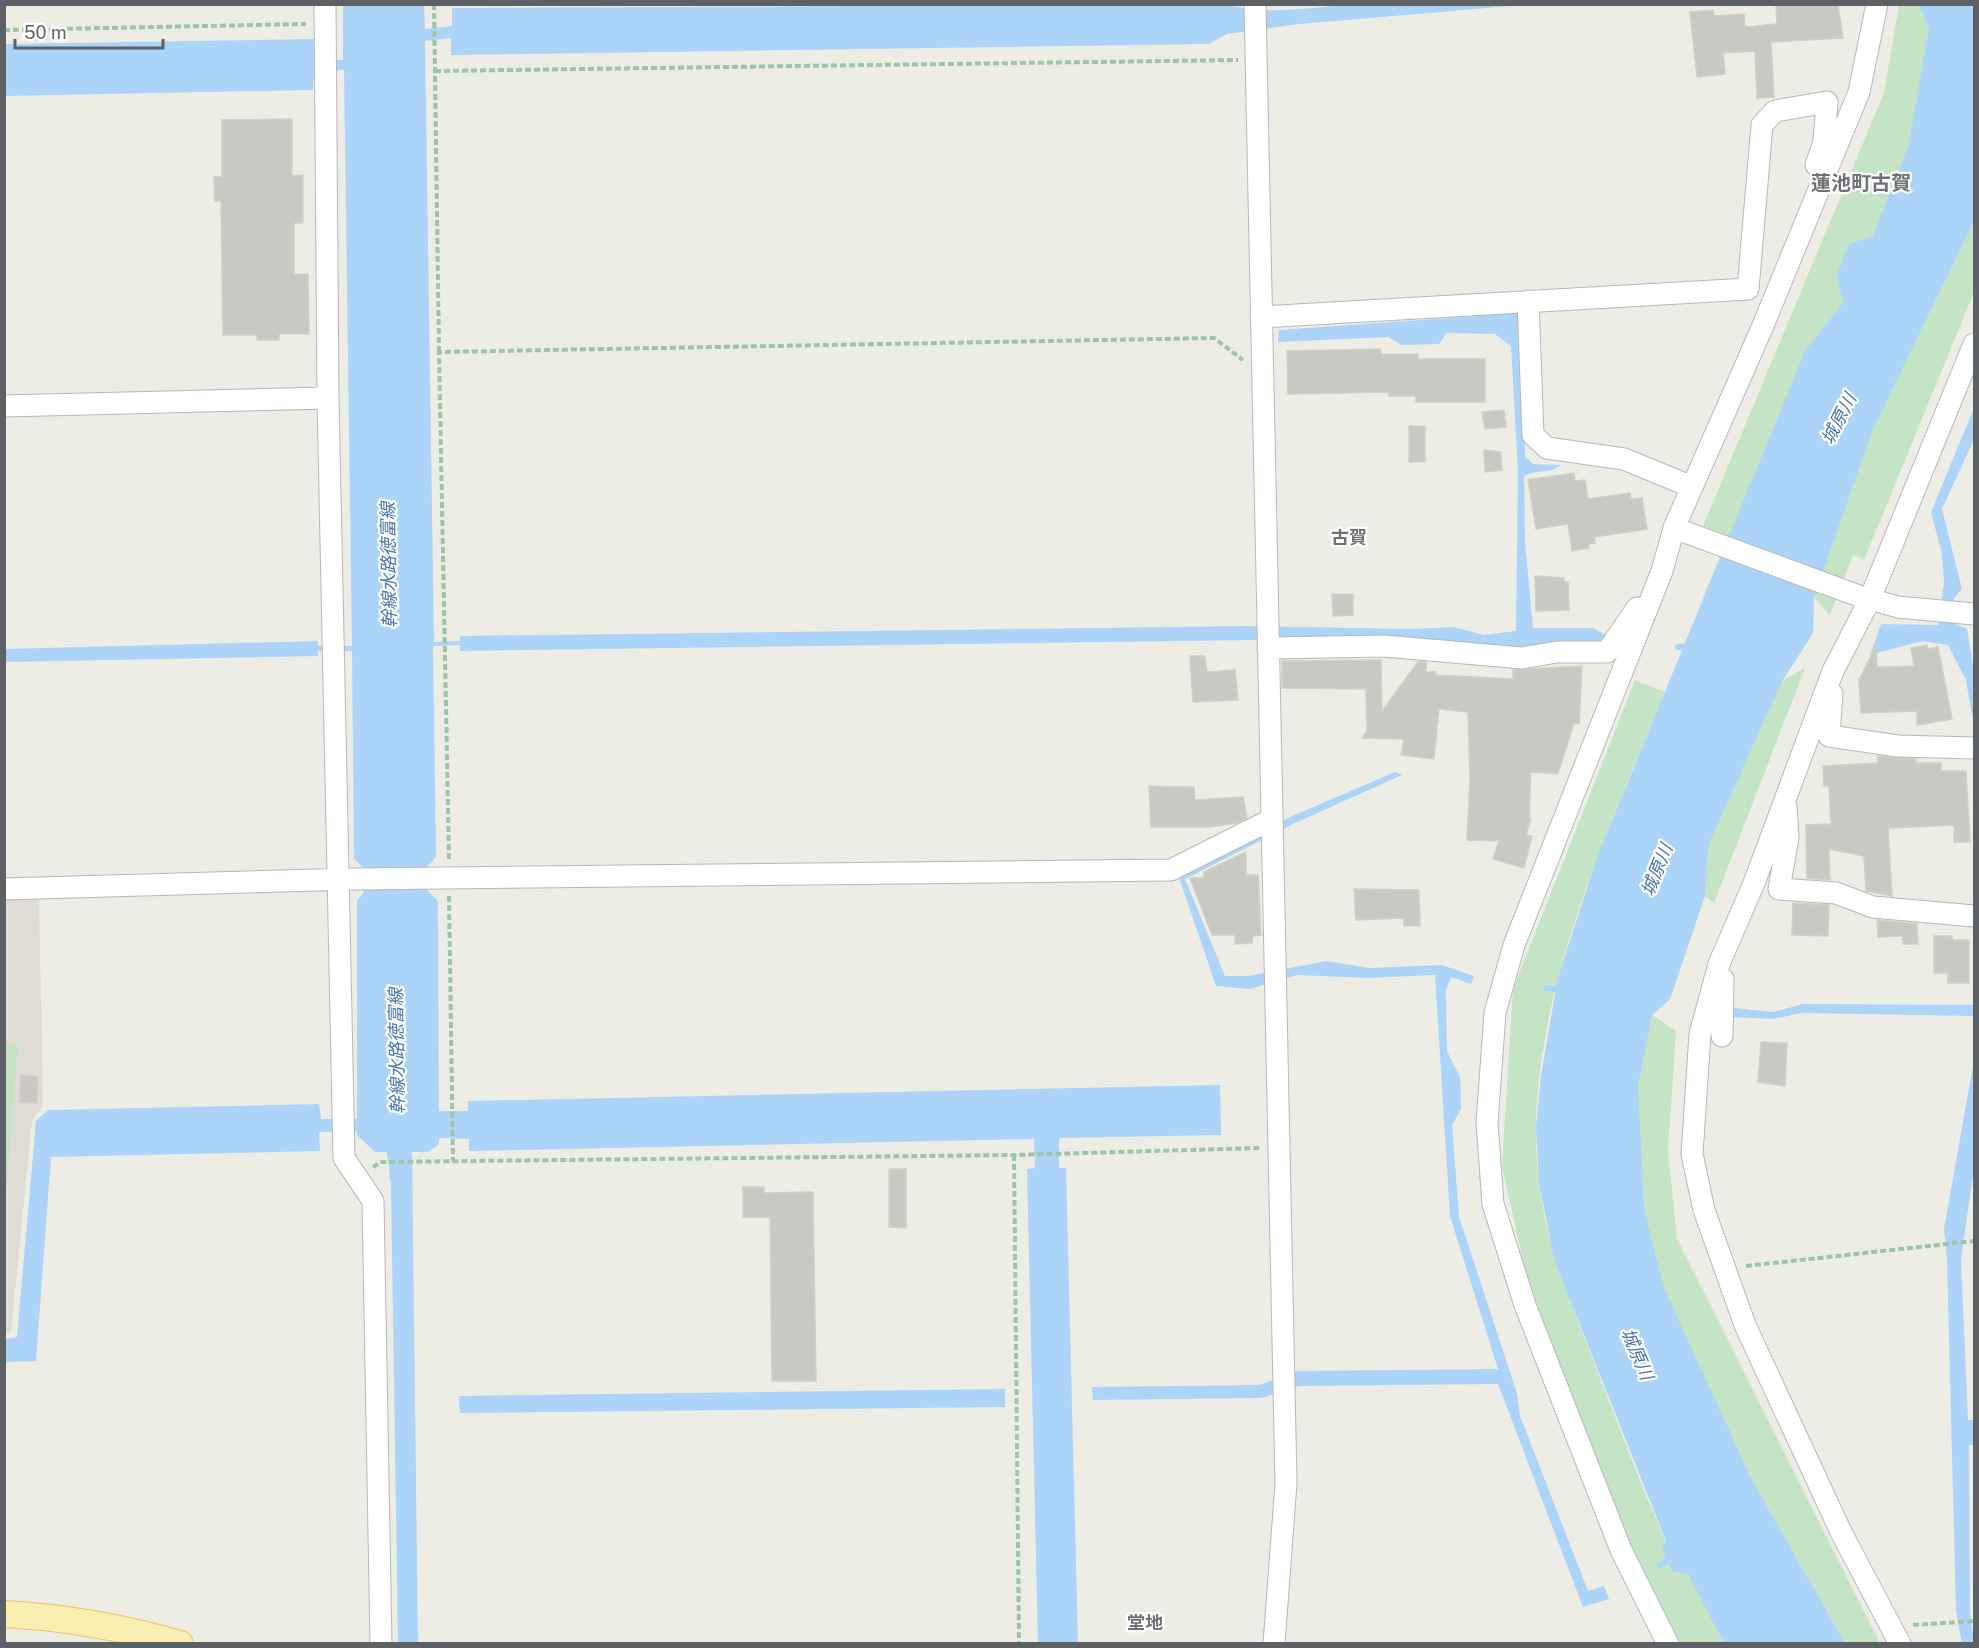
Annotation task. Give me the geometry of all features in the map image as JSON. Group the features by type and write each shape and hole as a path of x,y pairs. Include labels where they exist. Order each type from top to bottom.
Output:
{"main road":[{"path":"4,1614 28,1615 148,1634 180,1644"}],"street":[{"path":"1668,1644 1621,1550 1525,1305 1493,1204 1487,1123 1495,1013 1514,945 1679,530 1692,487 1859,92 1877,4"},
{"path":"1255,6 1286,1484 1275,1644"},
{"path":"325,14 328,398 346,879 344,1158 373,1201 381,1644"},
{"path":"1261,317 1748,289 1762,125 1775,111 1827,102 1824,142 1812,178 1813,204"},
{"path":"1528,301 1533,435 1547,448 1624,459 1692,487"},
{"path":"1908,1639 1841,1532 1745,1325 1704,1210 1692,1154 1700,1034 1719,964 1754,883 1833,671 1974,344"},
{"path":"4,406 328,398"},
{"path":"1679,530 1864,597 1898,607 1956,612"},
{"path":"1268,645 1384,646 1522,658 1557,652 1607,652 1632,619 1647,584 1662,571"},
{"path":"1833,671 1829,736 1898,747 1972,748"},
{"path":"1786,798 1788,838 1779,888 1836,893 1873,907 1972,916"},
{"path":"4,889 346,879 1171,870 1272,826"},
{"path":"1719,964 1724,985 1722,1036"}],"path":[{"path":"434,4 439,352 441,878 453,1161"},
{"path":"4,30 325,14"},
{"path":"435,71 1256,59"},
{"path":"439,352 1214,338 1243,360 1262,363"},
{"path":"380,1162 1014,1155 1280,1147"},
{"path":"1014,1155 1019,1644"},
{"path":"1746,1266 1974,1241"},
{"path":"1908,1639 1913,1624 1974,1621"}],"shaded area":[{"path":"39,897 43,1106 32,1121 11,1332 5,1333 4,898"}],"green space":[{"path":"1899,5 1934,5 1924,149 1702,599 1729,536 1703,526 1884,93"},
{"path":"1974,200 1974,292 1864,560 1853,555 1830,615 1814,598 1813,633 1782,681 1805,668 1714,903 1705,896 1670,999 1652,1015 1676,1031 1668,1150 1677,1239 1880,1643 1845,1643 1751,1478 1654,1285 1617,1069 1845,465"},
{"path":"1635,680 1665,692 1593,869 1554,995 1542,1058 1536,1121 1539,1183 1548,1230 1561,1276 1629,1454 1666,1542 1662,1550 1672,1571 1688,1574 1747,1643 1679,1643 1629,1541 1527,1279 1502,1166 1513,989"},
{"path":"18,1044 5,1206 5,1045"}],"water":[{"name":"幹線水路徳富線","path":"343,4 424,5 425,29 452,26 452,8 1229,4 1257,10 1289,10 1373,4 1522,5 1300,24 1227,34 1209,44 451,55 451,38 425,41 434,642 460,641 460,636 1248,626 1412,629 1454,627 1484,635 1516,631 1518,472 1511,346 1495,334 1447,333 1439,344 1402,345 1388,337 1278,342 1279,330 1520,313 1525,456 1533,464 1561,465 1553,470 1524,476 1525,542 1533,628 1593,628 1609,637 1601,646 1525,649 1402,638 460,651 460,645 433,646 436,857 427,867 428,891 438,901 439,1111 468,1111 468,1101 1220,1085 1221,1135 1059,1138 1059,1168 1066,1168 1078,1643 1038,1643 1027,1169 1035,1168 1034,1139 469,1151 469,1139 439,1138 439,1144 428,1152 412,1152 418,1643 398,1643 391,1187 387,1152 375,1152 357,1135 357,1131 319,1132 320,1151 51,1157 36,1361 5,1362 5,1339 17,1337 36,1121 48,1110 319,1104 321,1119 357,1119 357,901 364,892 364,868 354,859 352,651 318,651 318,656 5,662 4,649 318,641 318,646 352,646 344,70 314,71 313,90 5,96 5,44 314,39 314,60 343,60"},
{"name":"城原川","path":"1919,5 1974,5 1974,221 1873,429 1814,597 1813,633 1781,683 1708,846 1705,895 1670,999 1652,1015 1638,1086 1644,1208 1663,1286 1751,1478 1845,1643 1724,1643 1688,1574 1672,1571 1662,1550 1666,1541 1555,1262 1539,1184 1536,1128 1541,1076 1558,977 1597,857 1805,351 1843,303 1837,274 1849,244 1873,236 1909,144 1929,28"},
{"path":"1974,408 1974,439 1942,509 1962,589 1954,598 1954,623 1967,629 1974,671 1974,728 1966,680 1948,645 1922,641 1870,655 1881,624 1938,625 1944,583 1942,554 1931,512"},
{"path":"1395,772 1402,775 1293,824 1185,879 1225,976 1248,976 1327,961 1369,968 1442,965 1474,976 1471,984 1451,977 1446,990 1447,1051 1460,1077 1461,1109 1452,1125 1459,1217 1517,1393 1520,1416 1588,1591 1604,1586 1609,1599 1583,1607 1498,1384 1299,1386 1261,1398 1093,1400 1092,1387 1259,1385 1298,1371 1498,1369 1450,1216 1435,975 1366,978 1297,975 1250,989 1216,986 1179,877 1290,817"},
{"path":"1803,1004 1974,1005 1974,1016 1802,1013 1773,1019 1732,1017 1730,1012 1735,1008 1774,1012"},
{"path":"1974,1060 1974,1168 1961,1260 1968,1420 1974,1420 1974,1445 1969,1445 1970,1611 1974,1643 1962,1644 1956,1611 1947,1259 1944,1229"},
{"path":"1005,1389 1005,1407 460,1413 459,1396"}],"building":[{"path":"1776,4 1838,6 1843,38 1771,42 1774,97 1757,98 1755,51 1723,53 1725,74 1697,77 1690,12 1713,10 1714,16 1744,14 1745,27 1777,24"},
{"path":"292,119 292,176 303,175 303,223 294,223 294,274 308,274 309,334 279,334 279,340 257,340 257,335 223,335 221,201 215,201 214,177 222,177 222,120"},
{"path":"1380,349 1381,354 1418,354 1418,359 1485,359 1485,402 1416,402 1416,396 1389,396 1389,392 1288,394 1287,351"},
{"path":"1504,410 1506,427 1485,429 1482,412"},
{"path":"1409,426 1425,426 1425,462 1409,462"},
{"path":"1484,450 1501,452 1502,470 1485,472"},
{"path":"1574,473 1575,481 1585,480 1588,499 1630,493 1631,499 1642,498 1647,529 1594,537 1595,543 1588,544 1589,548 1572,551 1568,524 1536,529 1528,480"},
{"path":"1535,576 1564,578 1564,582 1568,582 1569,610 1536,611"},
{"path":"1332,594 1353,594 1353,615 1333,616"},
{"path":"1927,645 1928,649 1938,647 1952,719 1917,725 1917,711 1861,713 1859,680 1876,646 1877,667 1914,666 1911,648"},
{"path":"1190,656 1205,656 1207,672 1235,670 1238,700 1193,702"},
{"path":"1381,660 1382,711 1418,662 1426,662 1426,672 1436,672 1435,675 1513,679 1513,670 1582,666 1579,724 1574,723 1558,774 1531,772 1529,817 1531,818 1526,835 1532,836 1524,868 1493,859 1499,841 1467,840 1470,781 1468,712 1439,709 1434,759 1401,755 1404,739 1362,738 1367,731 1366,689 1282,688 1282,661"},
{"path":"1877,756 1916,759 1916,763 1941,763 1941,771 1966,771 1970,842 1954,842 1954,825 1888,828 1892,896 1866,891 1864,856 1829,849 1830,880 1807,878 1806,825 1831,824 1829,786 1824,786 1823,766 1878,763"},
{"path":"1149,786 1194,787 1195,800 1243,797 1247,818 1237,823 1209,827 1151,827"},
{"path":"1246,852 1246,875 1258,875 1261,935 1253,936 1252,943 1235,944 1235,935 1212,935 1190,878 1204,878 1204,872"},
{"path":"1354,889 1419,890 1420,926 1404,926 1404,918 1356,920"},
{"path":"1793,903 1829,905 1828,936 1792,935"},
{"path":"1877,920 1917,924 1918,944 1903,944 1902,936 1878,937"},
{"path":"1934,936 1952,936 1952,940 1969,940 1969,983 1948,983 1948,973 1934,973"},
{"path":"1761,1042 1787,1043 1785,1086 1758,1082"},
{"path":"21,1075 38,1077 37,1103 19,1102"},
{"path":"889,1169 906,1169 906,1228 889,1227"},
{"path":"743,1187 764,1187 764,1193 813,1192 816,1381 772,1381 770,1217 743,1217"}],"waterway":[{"path":"1678,647 1690,646"},
{"path":"1546,988 1563,990"},
{"path":"1660,1565 1673,1558"}],"district":[{"name":"蓮池町古賀","path":"1861,183"},
{"name":"古賀","path":"1349,538"},
{"name":"堂地","path":"1145,1623"}]}
